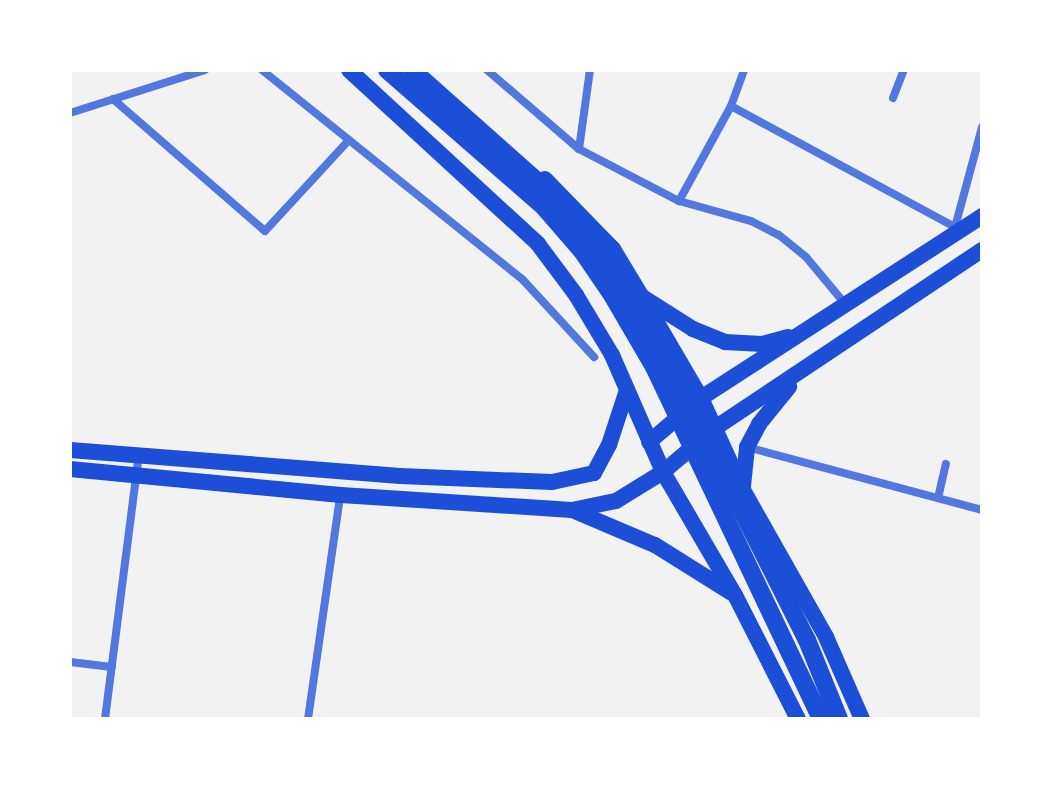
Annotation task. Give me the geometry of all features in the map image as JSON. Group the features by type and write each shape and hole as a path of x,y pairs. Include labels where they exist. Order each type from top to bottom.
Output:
{"highway":[{"path":"387,70 544,207 582,251 612,295 654,367 821,719"},
{"path":"412,70 536,180 596,245 662,352 807,640 839,719"}],"main road":[{"path":"349,70 538,244 576,295 612,355 663,472 735,595 798,719"},
{"path":"424,70 569,201 613,249 701,398 743,490 826,637 862,719"},
{"path":"649,442 701,398 982,216"},
{"path":"70,469 341,495 572,510 616,501 663,472 715,428 982,250"},
{"path":"642,297 693,329 725,342 762,344 803,333"},
{"path":"743,490 747,447 777,398 821,360"},
{"path":"70,450 400,476 552,482 594,473 609,445 627,390"},
{"path":"572,510 655,545 735,595"},
{"path":"750,624 802,593"},
{"path":"770,664 826,637"}],"street":[{"path":"70,113 205,70"},
{"path":"262,70 523,280 594,357"},
{"path":"487,70 579,149 679,201 751,221 779,235 806,257 846,305"},
{"path":"579,149 590,70"},
{"path":"679,201 731,106 744,70"},
{"path":"893,98 904,70"},
{"path":"113,99 265,231 349,140"},
{"path":"731,106 954,232 982,127"},
{"path":"747,447 982,510"},
{"path":"105,719 139,455"},
{"path":"938,498 946,464"},
{"path":"308,719 341,495"},
{"path":"70,662 112,667"}]}
